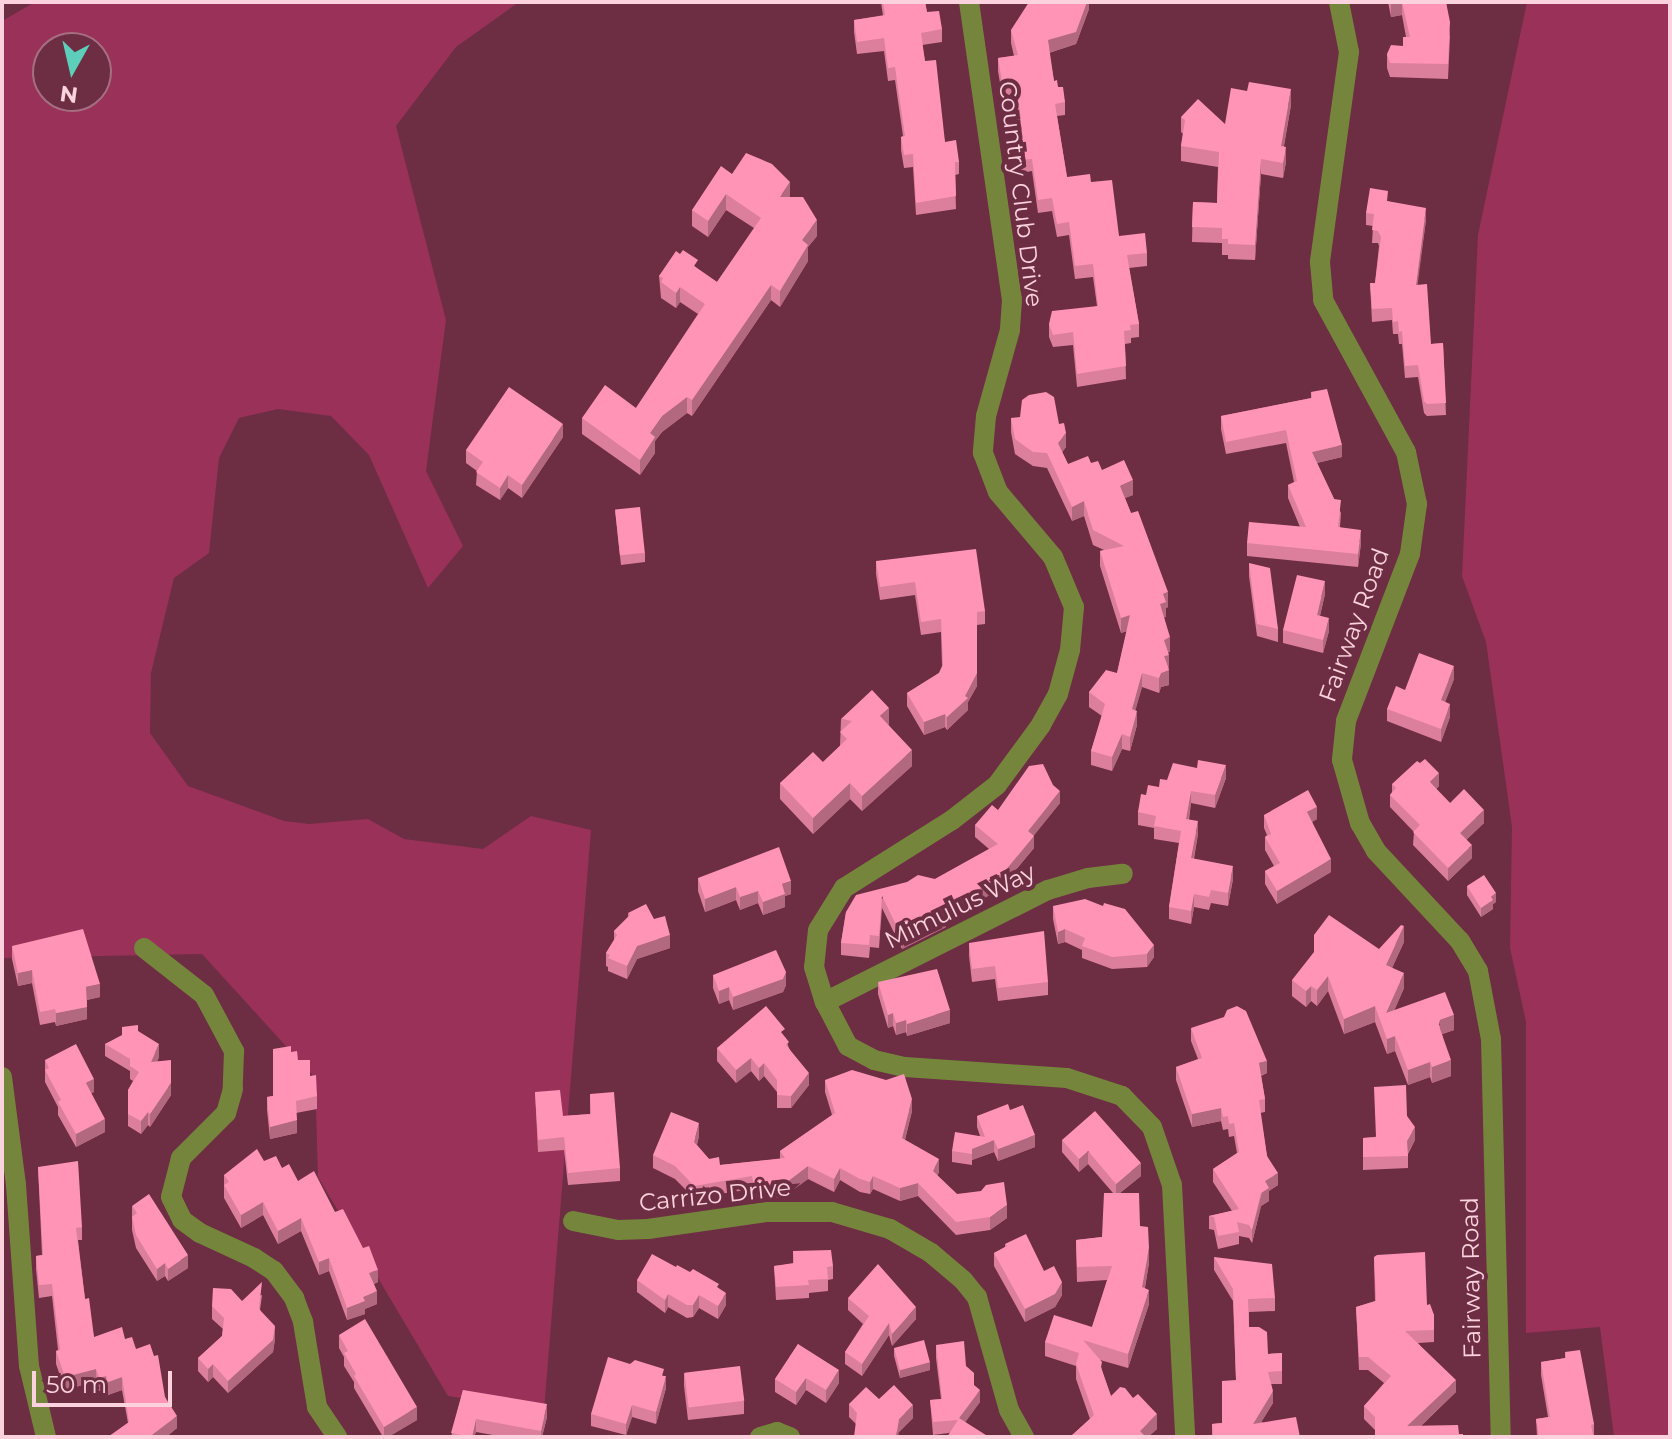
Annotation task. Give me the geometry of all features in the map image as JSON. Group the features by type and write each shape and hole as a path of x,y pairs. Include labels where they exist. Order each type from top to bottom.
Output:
{"street":[{"name":"Country Club Drive","path":"969,2 1012,300 1010,330 986,416 983,453 998,492 1053,557 1074,607 1070,650 1058,694 1041,725 997,785 952,820 844,888 818,930 814,967 825,1002 848,1046 874,1060 905,1067 1067,1078 1122,1096 1152,1127 1172,1185 1185,1437"},
{"name":"Fairway Road","path":"1339,2 1349,52 1320,262 1323,300 1406,452 1417,504 1410,554 1346,721 1342,760 1360,823 1376,851 1460,941 1478,971 1491,1039 1501,1437"},
{"name":"Mimulus Way","path":"825,1002 1048,890 1088,878 1123,874"},
{"path":"144,948 204,995 234,1051 233,1089 226,1113 181,1158 171,1197 182,1220 200,1233 254,1258 274,1271 294,1298 303,1322 317,1407 337,1437"},
{"path":"2,1077 16,1185 29,1366 46,1437"},
{"name":"Carrizo Drive","path":"573,1221 618,1230 648,1229 766,1212 832,1212 890,1229 931,1253 963,1280 977,1297 1009,1410 1024,1437"},
{"path":"760,1437 777,1432 790,1437"}],"shaded area":[{"path":"35,2 519,2 456,47 396,126 446,320 426,471 463,546 428,588 369,455 331,416 278,409 239,418 219,458 209,553 174,578 151,673 150,733 188,786 284,821 309,824 368,819 404,839 483,849 531,816 591,830 544,1411 448,1396 318,1177 315,1078 202,954 2,958 2,21"},
{"path":"1527,2 1670,2 1670,1437 1614,1437 1600,1327 1526,1333 1526,1022 1510,948 1512,827 1486,642 1462,576 1478,235"}],"building":[{"path":"883,2 925,2 927,12 939,11 942,29 921,33 925,61 936,60 945,142 956,140 959,162 955,162 956,196 916,203 913,154 904,155 901,137 905,136 895,67 888,68 884,38 857,42 854,20 885,15"},
{"path":"1029,2 1087,2 1076,32 1048,40 1054,81 1057,80 1058,87 1063,87 1065,102 1055,104 1067,177 1090,174 1091,182 1112,180 1119,236 1145,233 1147,253 1127,255 1139,324 1130,325 1131,330 1124,331 1126,366 1077,374 1073,332 1053,335 1049,324 1052,311 1098,306 1093,264 1075,266 1069,222 1057,224 1052,198 1038,200 1032,159 1021,160 1016,120 1021,119 1016,86 1003,88 998,58 1018,55 1011,30"},
{"path":"1402,2 1446,2 1450,22 1448,64 1390,63 1387,54 1391,45 1403,46 1403,37 1410,37"},
{"path":"1249,82 1291,89 1281,146 1286,147 1283,163 1261,159 1255,245 1228,244 1228,239 1222,239 1222,228 1192,227 1193,202 1217,203 1219,152 1181,146 1185,120 1181,117 1198,99 1225,124 1231,88 1247,91"},
{"path":"746,153 772,164 790,182 780,197 803,197 817,220 802,240 808,245 780,291 771,285 692,400 687,397 662,416 650,433 655,437 640,460 582,418 605,385 636,408 705,304 680,287 676,293 661,282 663,278 659,276 676,251 680,254 683,250 698,260 694,266 717,282 761,218 726,194 708,221 692,210 721,166 732,174"},
{"path":"1370,188 1388,191 1387,201 1426,208 1416,285 1427,284 1431,344 1443,343 1446,403 1427,404 1424,401 1418,365 1405,366 1402,331 1399,332 1398,321 1393,322 1392,308 1372,309 1370,283 1375,283 1381,237 1378,231 1372,230 1374,214 1366,213"},
{"path":"509,387 563,424 522,485 508,475 500,488 476,472 483,462 466,450"},
{"path":"1327,389 1342,445 1312,452 1334,499 1341,500 1338,527 1361,530 1358,554 1247,543 1249,522 1306,527 1288,485 1297,481 1286,430 1226,442 1221,416 1312,398 1311,392"},
{"path":"1046,392 1054,397 1059,424 1064,423 1066,433 1058,443 1068,464 1088,456 1091,463 1098,461 1102,470 1124,460 1133,480 1120,486 1131,513 1138,511 1168,592 1163,594 1166,602 1160,604 1170,637 1164,640 1169,655 1164,656 1169,670 1161,673 1159,678 1142,673 1132,709 1137,711 1130,737 1122,734 1112,757 1091,751 1105,704 1089,692 1106,670 1117,673 1130,615 1121,618 1100,551 1124,546 1093,530 1084,501 1072,507 1047,453 1033,452 1015,439 1011,418 1020,417 1022,400 1029,395"},
{"path":"640,507 645,553 620,555 615,510"},
{"path":"976,549 985,611 977,612 977,673 965,696 968,698 947,717 945,714 924,722 907,693 939,673 943,665 941,619 921,622 915,582 880,587 876,561"},
{"path":"1249,563 1270,568 1278,629 1257,624"},
{"path":"1297,575 1325,581 1317,615 1329,618 1323,640 1283,630"},
{"path":"1419,653 1454,666 1441,700 1450,704 1441,729 1387,709 1396,686 1405,690"},
{"path":"872,690 889,708 880,716 912,750 862,796 850,783 813,818 780,783 813,752 823,762 847,739 840,732 852,721 841,719"},
{"path":"1425,759 1439,773 1430,782 1450,803 1464,789 1484,810 1460,833 1472,845 1448,868 1413,832 1420,825 1390,795 1396,788 1392,784 1417,761 1420,763"},
{"path":"1198,760 1226,765 1215,795 1191,791 1186,819 1198,821 1191,858 1233,866 1228,893 1211,890 1209,897 1194,894 1191,911 1169,907 1181,831 1154,826 1156,816 1138,812 1141,794 1146,795 1148,785 1159,787 1160,779 1167,780 1173,763 1197,768"},
{"path":"1043,764 1053,785 1060,791 1028,831 1034,836 1000,877 944,910 946,914 902,937 882,896 879,936 870,935 869,945 841,943 846,912 856,895 907,882 918,875 935,879 998,844 975,825 992,805 998,810 1029,766"},
{"path":"1308,790 1317,807 1307,812 1331,859 1277,891 1265,871 1280,863 1265,837 1271,834 1264,815"},
{"path":"779,847 791,881 782,884 785,894 763,902 758,891 740,897 736,887 705,899 698,878"},
{"path":"1484,875 1496,893 1491,897 1493,900 1481,908 1467,886"},
{"path":"1085,899 1103,906 1104,903 1125,909 1154,945 1147,954 1112,957 1082,946 1085,938 1065,929 1058,932 1053,906"},
{"path":"646,904 654,919 665,916 670,935 637,946 627,966 608,958 610,955 606,953 617,935 614,931 630,915 628,913"},
{"path":"1329,915 1379,949 1401,925 1404,926 1386,965 1404,973 1386,1013 1445,992 1454,1015 1440,1020 1439,1026 1451,1060 1432,1067 1430,1062 1408,1070 1395,1036 1387,1039 1375,1006 1344,1019 1328,976 1317,990 1311,986 1306,991 1292,980 1314,952 1314,935"},
{"path":"83,929 100,984 86,987 87,1007 56,1013 55,1009 40,1012 32,970 18,973 12,946"},
{"path":"1044,931 1048,982 998,988 995,966 972,969 969,943"},
{"path":"776,950 786,972 783,979 733,997 729,987 719,991 713,975"},
{"path":"937,969 950,1010 907,1024 906,1020 896,1023 893,1013 888,1015 878,982"},
{"path":"766,1006 785,1029 781,1032 789,1042 786,1045 809,1073 791,1096 777,1095 777,1080 764,1063 759,1068 751,1058 736,1070 717,1048"},
{"path":"1237,1006 1246,1011 1267,1061 1259,1063 1265,1099 1259,1100 1267,1156 1278,1173 1265,1181 1269,1188 1261,1193 1252,1230 1249,1225 1237,1222 1239,1232 1218,1236 1214,1217 1209,1216 1239,1209 1213,1169 1239,1152 1234,1123 1229,1124 1228,1116 1223,1117 1221,1108 1192,1114 1176,1067 1202,1058 1191,1028 1224,1017 1227,1010"},
{"path":"138,1025 138,1031 159,1044 151,1062 171,1060 171,1083 150,1114 148,1112 141,1121 128,1114 128,1090 139,1072 130,1066 130,1059 105,1044 122,1035 122,1027"},
{"path":"76,1044 94,1079 86,1083 105,1119 76,1134 58,1102 61,1100 45,1070 49,1068 45,1060"},
{"path":"291,1046 291,1052 297,1051 298,1060 310,1060 310,1076 316,1075 317,1096 296,1101 297,1120 270,1127 267,1097 273,1096 273,1049"},
{"path":"852,1070 886,1080 904,1074 912,1099 902,1138 939,1159 933,1171 957,1194 981,1191 986,1185 1004,1182 1007,1205 990,1217 956,1222 918,1183 900,1188 873,1176 870,1182 860,1179 840,1168 834,1179 808,1166 783,1185 754,1188 752,1176 694,1186 675,1166 653,1155 671,1112 699,1123 694,1142 709,1159 719,1157 720,1165 785,1158 780,1151 835,1113 825,1080"},
{"path":"1406,1085 1407,1116 1415,1127 1407,1141 1408,1156 1363,1157 1363,1138 1376,1137 1374,1087"},
{"path":"560,1090 563,1116 591,1114 590,1094 614,1092 620,1168 568,1173 564,1137 538,1140 535,1092"},
{"path":"1008,1104 1010,1110 1023,1105 1035,1135 998,1149 994,1140 972,1149 972,1154 952,1151 955,1132 985,1137 977,1116"},
{"path":"1095,1111 1141,1163 1116,1184 1088,1151 1079,1159 1062,1140"},
{"path":"257,1149 264,1161 276,1156 282,1168 289,1164 298,1181 314,1171 335,1212 343,1209 363,1248 369,1246 378,1270 369,1273 377,1291 363,1297 365,1301 347,1308 329,1258 319,1262 301,1218 278,1231 263,1202 241,1215 224,1185 229,1182 224,1175"},
{"path":"78,1161 82,1227 76,1228 85,1299 89,1298 94,1337 122,1327 125,1339 132,1337 136,1349 150,1344 154,1356 158,1355 165,1397 177,1416 149,1437 108,1437 129,1422 122,1377 108,1382 106,1376 99,1378 96,1369 65,1377 56,1351 60,1350 52,1284 39,1285 36,1256 43,1255 38,1167"},
{"path":"1104,1193 1139,1193 1140,1226 1148,1227 1149,1248 1142,1287 1149,1290 1128,1354 1083,1340 1102,1362 1111,1396 1120,1387 1125,1388 1133,1398 1138,1394 1157,1414 1140,1431 1146,1437 1070,1437 1094,1415 1076,1364 1079,1353 1045,1342 1054,1315 1092,1327 1112,1266 1077,1267 1076,1240 1102,1237"},
{"path":"149,1194 188,1255 168,1269 165,1263 157,1269 136,1235 132,1217 137,1213 132,1206"},
{"path":"1026,1234 1044,1271 1054,1266 1062,1282 1055,1294 1025,1309 994,1253"},
{"path":"831,1250 833,1266 827,1267 828,1279 808,1280 809,1285 776,1287 774,1266 794,1263 793,1251"},
{"path":"1425,1252 1427,1305 1430,1304 1434,1315 1434,1330 1405,1331 1456,1380 1407,1426 1458,1425 1459,1434 1463,1437 1375,1437 1375,1417 1364,1406 1391,1376 1368,1357 1359,1357 1356,1307 1376,1301 1374,1257"},
{"path":"652,1254 676,1267 690,1272 693,1269 719,1284 717,1287 726,1293 718,1306 699,1295 693,1305 687,1305 668,1294 665,1300 637,1280"},
{"path":"1214,1257 1272,1264 1275,1298 1248,1299 1249,1327 1259,1327 1267,1332 1268,1354 1282,1353 1282,1371 1268,1372 1273,1391 1253,1424 1296,1417 1300,1437 1213,1437 1212,1424 1222,1423 1222,1381 1236,1380 1233,1289"},
{"path":"878,1264 916,1307 892,1334 889,1323 862,1364 845,1352 869,1316 848,1298"},
{"path":"262,1282 259,1309 275,1326 273,1340 228,1381 213,1364 208,1369 198,1358 222,1336 224,1318 212,1306 213,1288 231,1289 242,1301"},
{"path":"365,1319 417,1407 384,1427 354,1376 356,1374 344,1353 348,1351 339,1335"},
{"path":"924,1340 930,1362 900,1370 894,1348"},
{"path":"964,1341 966,1366 974,1373 974,1385 980,1390 959,1418 989,1437 947,1437 958,1420 933,1422 930,1400 942,1399 936,1345"},
{"path":"798,1344 839,1370 826,1390 806,1378 796,1392 775,1379"},
{"path":"1580,1350 1594,1424 1591,1425 1593,1436 1539,1437 1536,1419 1550,1417 1541,1362 1566,1358 1565,1352"},
{"path":"608,1357 630,1364 635,1360 664,1369 662,1376 666,1376 656,1412 632,1405 626,1424 591,1414"},
{"path":"740,1366 744,1401 689,1408 684,1373"},
{"path":"894,1385 913,1405 899,1419 896,1437 854,1437 857,1413 849,1404 866,1387 879,1399"},
{"path":"463,1390 547,1404 541,1431 476,1419 472,1437 451,1433"}]}
